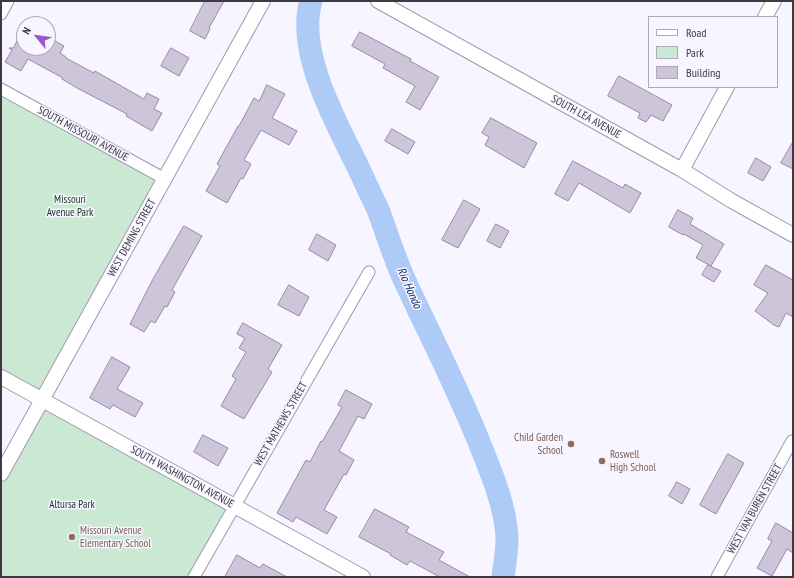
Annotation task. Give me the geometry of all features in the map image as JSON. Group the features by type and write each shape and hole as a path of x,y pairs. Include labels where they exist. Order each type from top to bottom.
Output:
{"street":[{"path":"1,14 8,1"},
{"name":"WEST DEMING STREET","path":"1,474 263,1"},
{"name":"SOUTH LEA AVENUE","path":"378,1 682,170 732,201 793,235"},
{"path":"766,16 774,1"},
{"path":"682,170 726,88"},
{"name":"SOUTH MISSOURI AVENUE","path":"1,89 164,179"},
{"name":"WEST MATHEWS STREET","path":"194,577 369,272"},
{"name":"SOUTH WASHINGTON AVENUE","path":"1,378 363,577"},
{"name":"WEST VAN BUREN STREET","path":"717,577 792,442"}],"green space":[{"name":"Missouri Avenue Park","path":"1,89 165,179 42,400 1,377"},
{"name":"Altursa Park","path":"44,408 226,508 188,577 1,577 1,486"}],"building":[{"path":"205,1 224,1 209,28 210,29 205,39 190,31"},
{"path":"360,32 411,59 410,61 439,77 420,110 406,102 415,86 383,68 385,64 352,46"},
{"path":"56,42 64,46 60,53 66,58 94,73 95,71 144,99 147,93 159,99 154,109 162,113 152,131 126,116 127,114 77,88 62,79 63,78 28,59 21,71 5,62 12,50 9,48 13,48 16,43 16,56 56,56"},
{"path":"171,48 189,58 179,76 161,66"},
{"path":"619,76 672,105 663,121 651,115 646,122 638,118 640,113 608,96"},
{"path":"267,85 285,94 272,118 297,131 289,145 261,130 244,160 251,164 227,203 206,191 220,166 217,164 254,98 259,101"},
{"path":"491,118 537,143 524,168 485,145 489,137 482,133"},
{"path":"392,129 415,142 408,154 385,141"},
{"path":"793,142 793,169 781,163"},
{"path":"756,158 771,167 763,181 748,173"},
{"path":"573,161 623,188 625,184 641,193 630,213 579,183 568,201 555,194"},
{"path":"464,200 480,209 458,248 442,240"},
{"path":"678,210 693,218 690,224 724,244 711,266 696,258 703,245 669,227"},
{"path":"496,224 509,231 500,248 487,241"},
{"path":"184,226 202,236 172,290 175,292 167,307 165,306 155,323 151,321 144,332 130,324 153,279"},
{"path":"317,234 336,245 328,261 309,250"},
{"path":"708,265 721,271 714,282 702,275"},
{"path":"766,265 793,280 793,317 786,313 779,327 755,311 768,293 754,285"},
{"path":"289,285 309,297 299,316 278,305"},
{"path":"243,323 282,345 268,369 272,372 244,419 221,406 236,379 232,376 246,352 239,348 245,338 237,334"},
{"path":"112,357 130,367 117,389 143,403 135,417 113,405 110,409 90,398"},
{"path":"346,390 372,404 364,419 358,416 339,451 354,460 346,475 344,474 324,510 337,517 327,534 296,517 293,522 277,513 306,460 310,462 342,407 338,405"},
{"path":"203,435 228,448 218,466 194,452"},
{"path":"728,454 744,463 716,514 700,505"},
{"path":"677,482 690,489 682,504 669,496"},
{"path":"375,509 409,527 406,532 444,552 439,560 470,577 440,577 410,561 407,565 390,555 391,554 359,537"},
{"path":"776,523 793,533 793,553 787,549 772,576 757,568 772,541 768,539"},
{"path":"237,555 260,568 263,564 287,577 225,577"}],"waterway":[{"name":"Rio Hondo","path":"311,1 308,21 309,42 313,64 321,86 339,129 379,212 400,271 462,401 497,488 506,525 507,537 503,577"}],"place":[{"name":"Child Garden School","path":"571,444"},
{"name":"Roswell High School","path":"602,461"},
{"name":"Missouri Avenue Elementary School","path":"72,537"}]}
